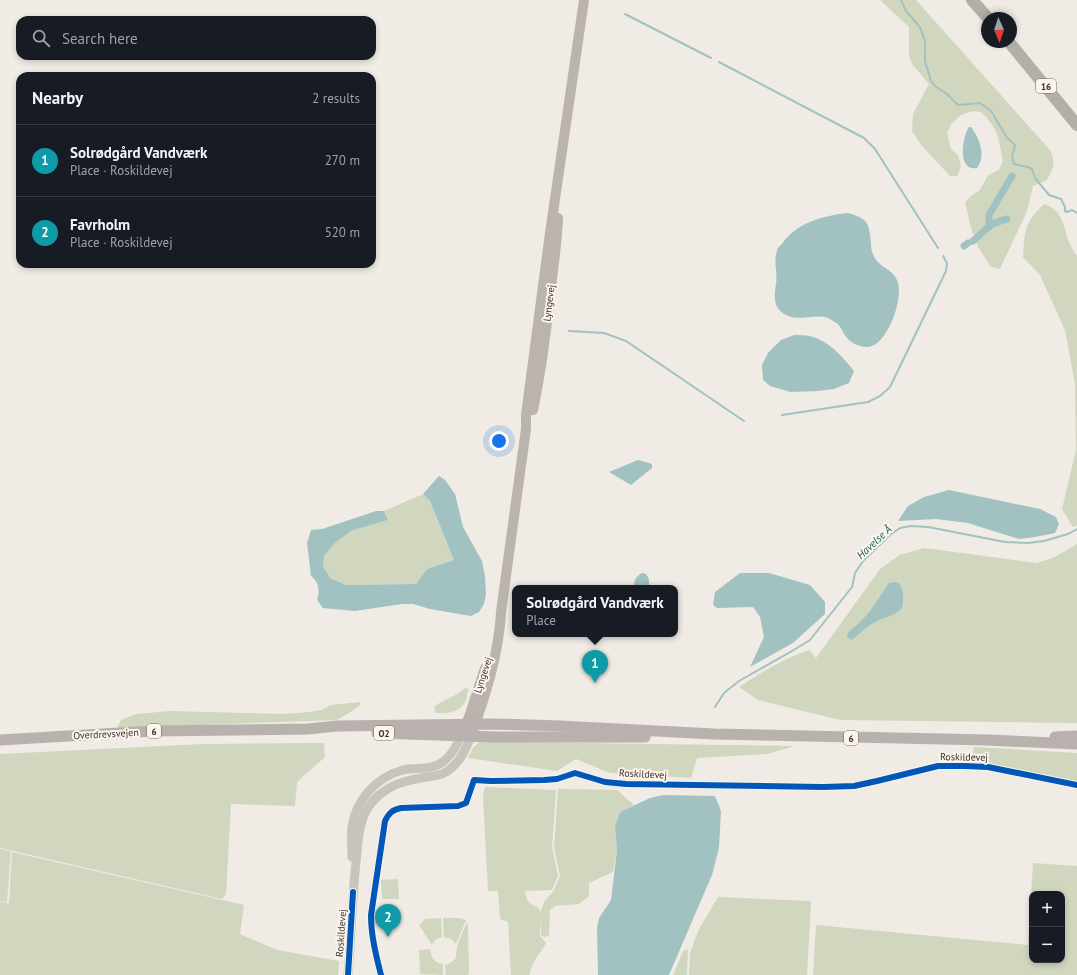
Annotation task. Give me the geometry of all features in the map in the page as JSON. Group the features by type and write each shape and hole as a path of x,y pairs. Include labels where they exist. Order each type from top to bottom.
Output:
{"highway":[{"path":"972,0 983,12"},
{"name":"16","path":"1014,48 1077,125"}],"main road":[{"name":"Lyngevej","path":"468,730 491,672 500,627 526,429 526,415 539,313 584,0"},
{"name":"Overdrevsvejen","path":"308,729 337,726 468,730"},
{"name":"Roskildevej","path":"468,730 552,726 714,734 987,740 1077,744"},
{"name":"Overdrevsvejen","path":"0,740 154,731 308,729 378,733 400,731 468,730"},
{"name":"Roskildevej","path":"468,730 614,738 678,737 714,734"},
{"name":"Roskildevej","path":"987,740 1077,736"}],"street":[{"name":"Roskildevej","path":"348,975 353,892 352,827 356,812 364,796 374,786 387,777 402,770 431,767 445,761 468,730"},
{"name":"Roskildevej","path":"381,975 371,930 371,915 385,821 388,814 400,808 458,806 466,803 474,780 544,780 558,779 575,773 605,782 626,784 823,787 854,786 938,766 965,766 988,767 1077,785"}],"green space":[{"path":"880,0 916,0 1050,150 1054,162 1051,172 1047,180 1033,186 1027,211 1000,269 991,267 978,247 971,228 965,202 980,190 988,175 999,170 1003,161 995,129 981,112 973,111 961,115 952,123 947,133 951,149 958,155 961,167 957,176 950,176 922,146 912,131 913,114 929,84 912,64 909,55 909,27"},
{"path":"1044,204 1059,214 1070,244 1077,256 1077,525 1073,527 1062,509 1076,450 1075,384 1065,330 1040,275 1023,257 1025,234 1029,222"},
{"path":"423,494 430,501 454,560 427,569 416,584 346,585 330,578 323,566 324,556 335,543 351,531 388,520 384,511"},
{"path":"1077,544 1077,723 840,720 758,700 739,687 773,666 809,650 816,658 880,569 900,555 924,548 1036,563 1053,558"},
{"path":"465,688 469,689 465,702 462,706 456,711 436,713 434,707"},
{"path":"360,702 360,705 356,708 336,720 117,728 121,720 136,714 170,711 284,714 309,712 321,710 331,705"},
{"path":"479,742 794,746 768,754 697,758 691,778 610,773 576,759 557,771 468,758 473,748"},
{"path":"324,743 325,757 297,782 295,806 231,804 226,894 222,899 0,848 0,754 203,744"},
{"path":"974,747 1077,753 1077,782 971,763"},
{"path":"485,787 556,790 552,847 558,876 552,890 525,891 526,897 531,904 538,908 540,913 544,902 553,892 560,876 554,848 558,789 617,790 634,805 620,812 615,826 617,850 613,872 589,883 589,896 579,904 555,906 550,910 549,936 544,937 541,935 540,915 540,936 546,943 531,967 530,975 511,975 508,922 500,919 498,891 488,891 483,796"},
{"path":"0,849 11,851 7,902 0,901"},
{"path":"12,852 244,905 240,934 277,950 339,961 338,975 0,975 0,902 9,903"},
{"path":"1033,863 1077,866 1077,975 813,975 816,925 1028,945 1029,929 1029,963 1065,963 1065,891 1031,891"},
{"path":"398,879 399,899 382,899 381,880"},
{"path":"718,897 811,901 807,975 689,975 690,953 698,931"},
{"path":"441,918 442,937 435,940 432,945 419,925 425,919"},
{"path":"443,918 459,918 466,920 456,944 451,939 444,937"},
{"path":"467,922 469,973 468,975 446,975 445,965 455,959 459,941"},
{"path":"430,949 434,960 443,964 443,975 420,974 419,950"},
{"path":"688,949 687,975 673,975 683,951"}],"water":[{"path":"969,127 971,127 977,137 981,148 980,163 977,168 971,168 966,165 964,159 964,138"},
{"path":"848,213 860,217 866,222 875,259 891,272 897,280 899,288 896,308 887,330 881,339 874,345 867,347 851,342 843,333 840,326 828,318 817,316 801,318 791,317 782,312 775,302 775,259 777,250 788,236 795,230 811,221"},
{"path":"794,335 817,338 835,350 854,371 849,383 834,389 790,392 770,386 763,380 762,365 768,353 781,340"},
{"path":"638,460 652,464 652,468 631,485 609,472"},
{"path":"439,476 445,480 455,494 463,527 482,561 486,594 484,604 479,612 471,616 430,609 413,604 402,604 355,611 323,608 317,600 319,590 316,581 311,576 307,543 311,530 322,529 376,511 384,511 388,520 351,531 335,543 324,556 323,566 330,578 346,585 416,584 427,569 454,560 430,501 423,494"},
{"path":"949,490 1040,509 1056,517 1059,524 1055,533 1019,539 968,523 936,519 898,521 908,506 924,497"},
{"path":"642,573 646,574 649,579 649,585 634,585 635,579"},
{"path":"740,573 769,573 810,585 825,602 825,614 793,643 750,667 764,637 760,617 753,607 717,608 713,605 715,592"},
{"path":"889,583 899,583 903,592 902,608 894,614 870,625 852,640 847,637 850,631 871,609"},
{"path":"663,795 715,796 721,811 719,848 712,875 669,975 598,975 597,928 599,918 611,900 617,850 615,826 620,812 650,798"}],"waterway":[{"path":"901,0 906,11 920,27 925,41 925,61 931,81 935,86 947,94 958,105 980,103 991,111 1007,138 1015,145 1012,157 1014,164 1032,169 1035,178 1049,195 1061,199 1065,207 1065,211 1067,212 1072,210 1077,213"},
{"path":"625,14 711,58"},
{"path":"719,62 864,138 875,149 938,248"},
{"path":"989,225 989,215 1012,176"},
{"path":"973,241 991,225 1007,219"},
{"path":"964,246 968,243"},
{"path":"782,415 868,402 880,396 890,387 946,271 947,263 943,256"},
{"path":"569,331 604,333 626,341 744,421"},
{"name":"Havelse Å","path":"715,707 724,693 739,681 810,640 852,587 855,573 863,561 891,534 900,528 911,526 928,527 1005,542 1028,543 1044,541 1068,534 1077,529"}],"cycle path":[{"path":"381,975 373,938 371,915 385,821 391,812 401,808 458,806 466,803 474,780 544,780 557,779 575,773 605,782 626,784 823,787 854,786 938,766 965,766 988,767 1077,785"},
{"path":"348,975 353,892"}],"place":[{"name":"Solrødgård Vandværk","path":"595,683"},
{"name":"Favrholm","path":"388,937"}]}
